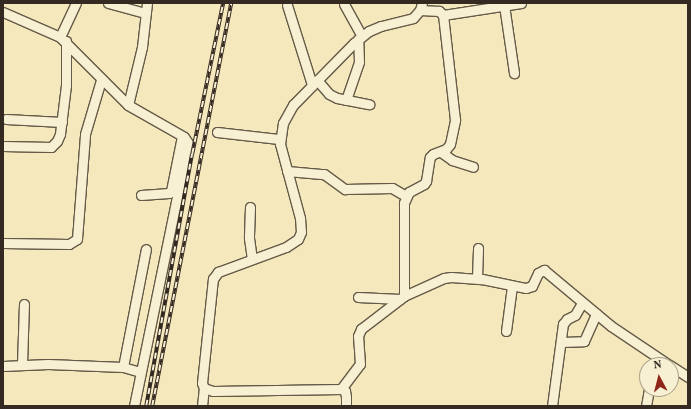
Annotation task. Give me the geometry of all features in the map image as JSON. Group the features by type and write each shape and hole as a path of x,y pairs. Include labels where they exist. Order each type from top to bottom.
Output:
{"street":[{"path":"3,146 51,146 57,141 62,122 66,84 63,39 76,3"},
{"path":"108,3 147,8 142,47 128,105"},
{"path":"443,15 521,3"},
{"path":"344,4 360,38 359,62 346,100"},
{"path":"287,5 314,82 329,94 346,100 369,104"},
{"path":"202,406 204,388 202,382 213,279 218,272 286,247 300,236 300,218 279,139 283,123 287,115 314,82 360,38 381,26 413,18 421,6 439,11 443,15 455,115 450,144 442,152 433,154 430,157 427,177 424,184 412,190 406,196 403,211 402,297"},
{"path":"504,6 514,73"},
{"path":"3,12 63,39 128,105 184,138 188,148 134,406"},
{"path":"3,243 69,244 77,238 85,134 102,80"},
{"path":"6,119 62,122"},
{"path":"217,132 279,139"},
{"path":"141,195 170,193 184,138"},
{"path":"442,152 452,160 473,167"},
{"path":"287,171 324,174 345,189 392,188 406,196"},
{"path":"250,207 249,238 252,259"},
{"path":"477,278 478,248"},
{"path":"123,367 146,249"},
{"path":"341,389 360,364 358,340 361,329 402,297 444,278 451,277 477,278 526,288 532,286 538,273 544,270 550,273 582,303 650,357"},
{"path":"506,331 512,286"},
{"path":"358,297 402,297"},
{"path":"552,406 565,321 575,315 582,303"},
{"path":"22,364 24,304"},
{"path":"561,342 584,341 596,314"},
{"path":"3,366 22,364 123,367 140,372"},
{"path":"679,372 688,377"},
{"path":"204,388 213,391 341,389 345,391 346,406"}],"railway":[{"path":"146,406 192,154 223,3"},
{"path":"152,406 231,3"}]}
